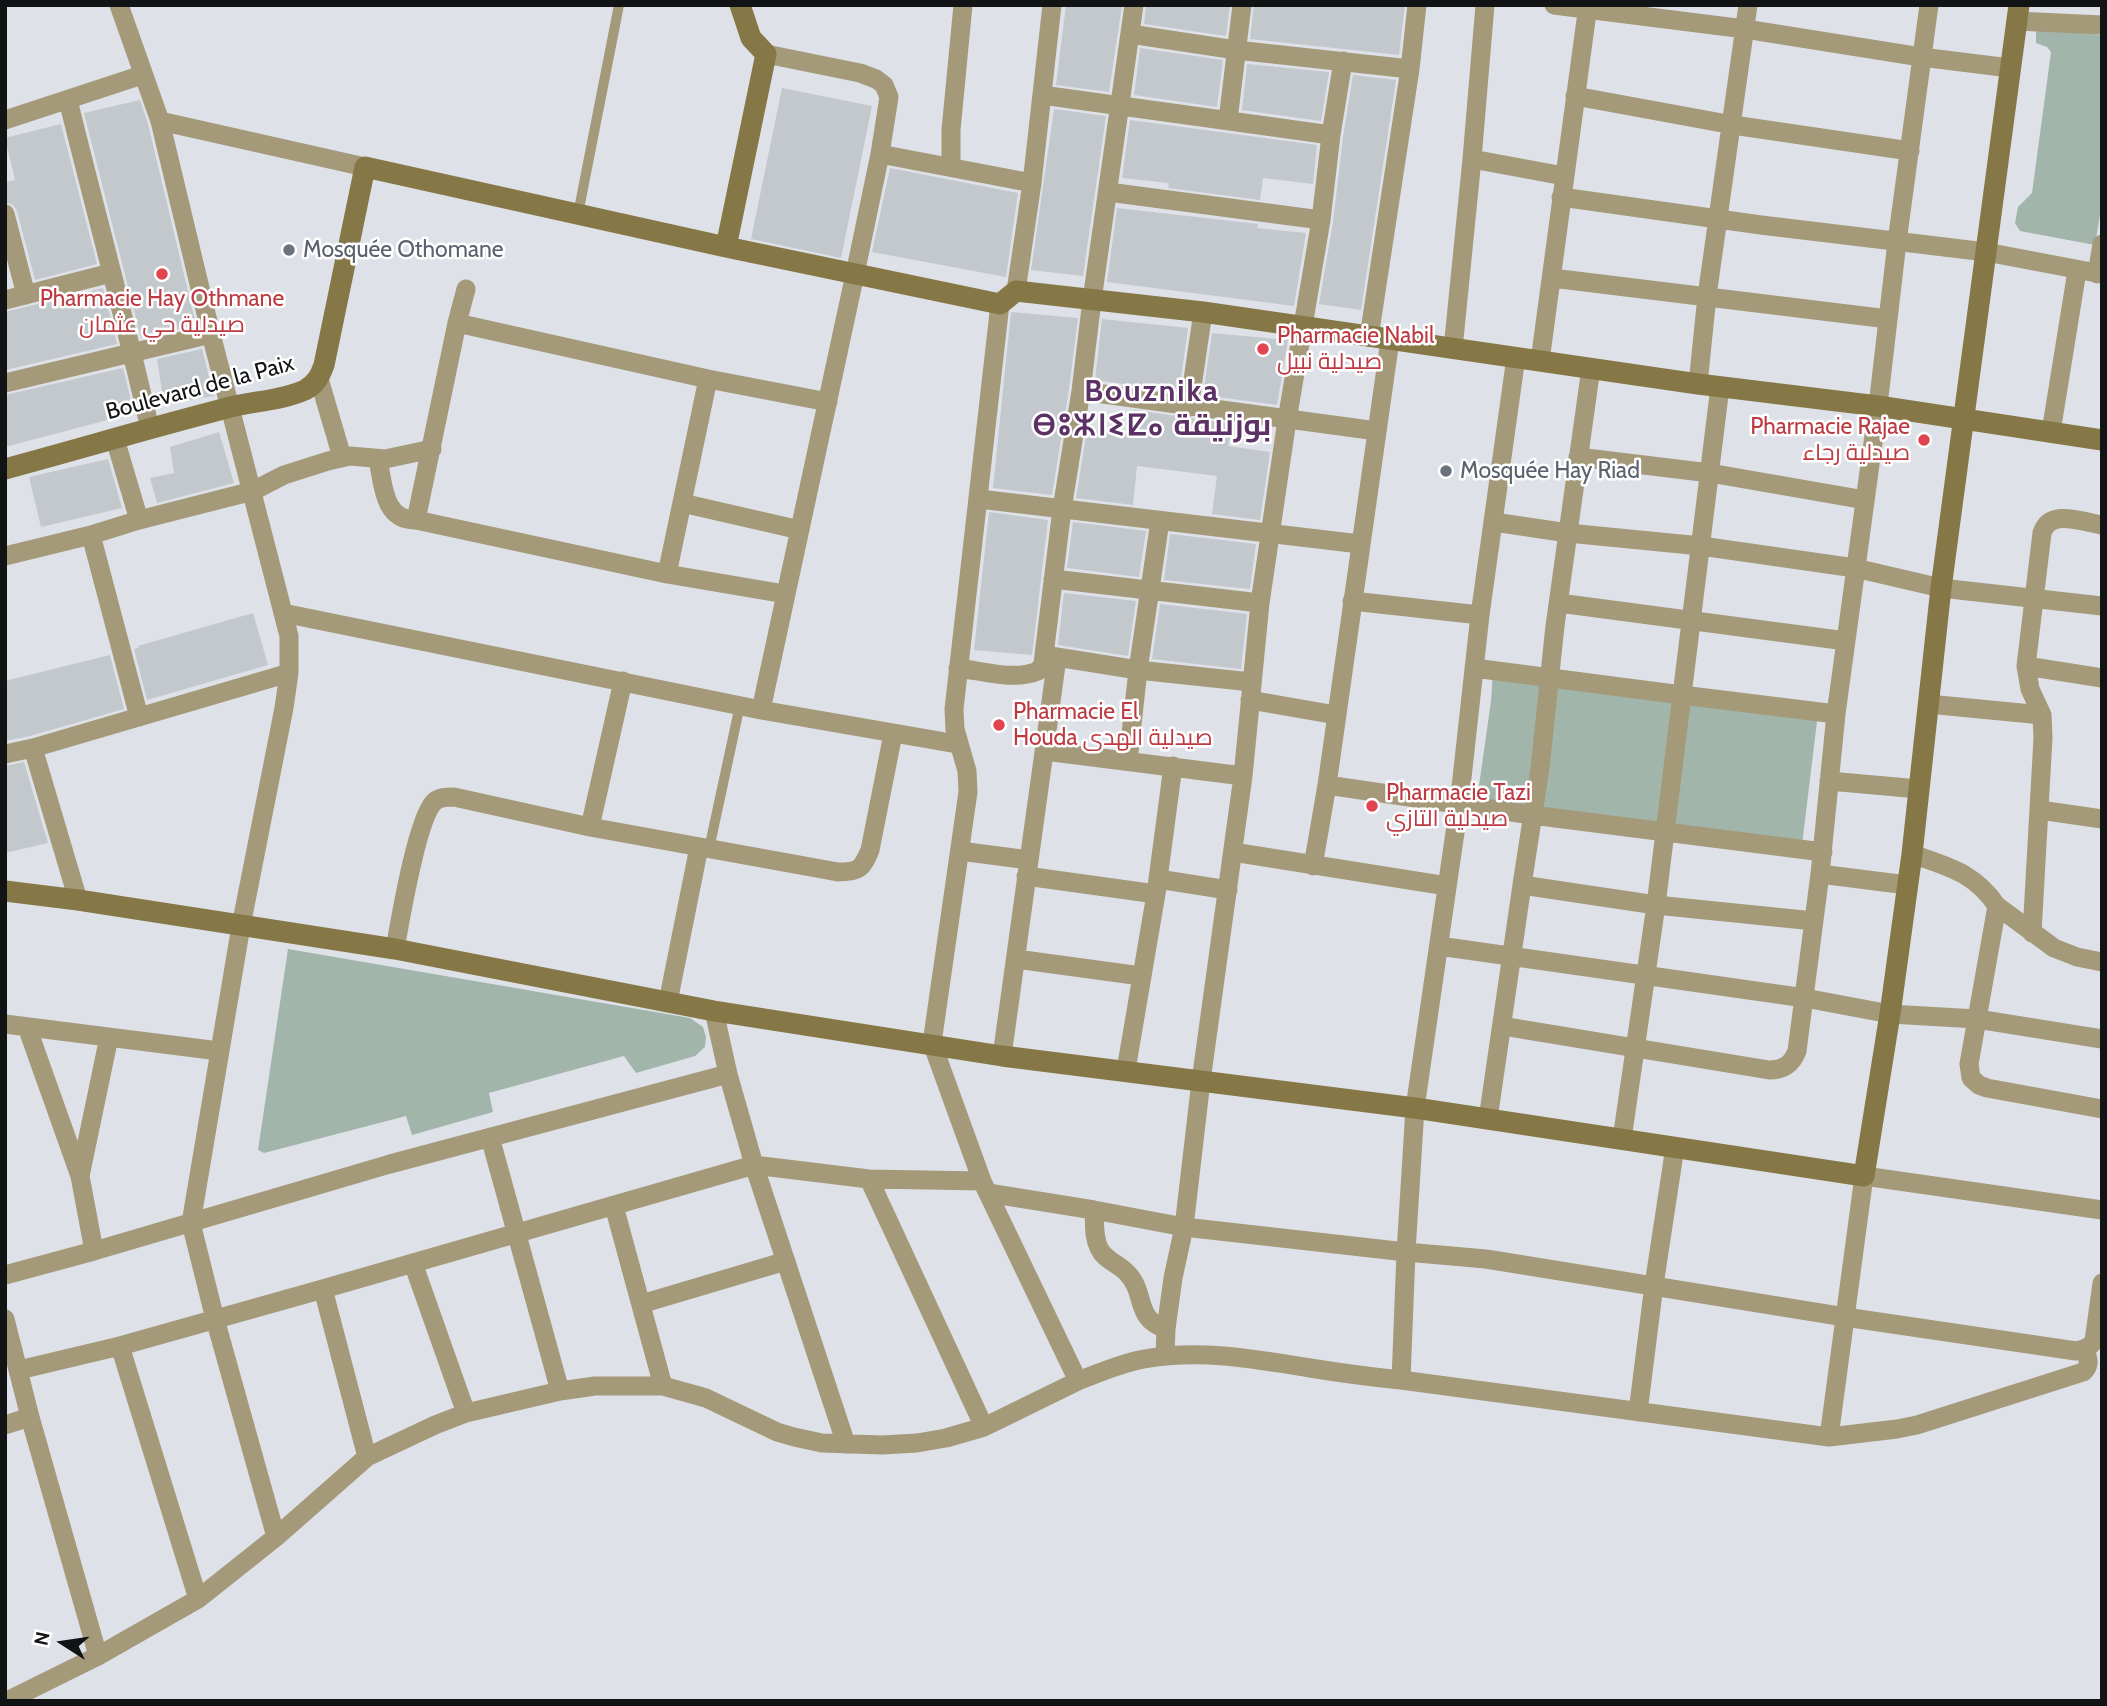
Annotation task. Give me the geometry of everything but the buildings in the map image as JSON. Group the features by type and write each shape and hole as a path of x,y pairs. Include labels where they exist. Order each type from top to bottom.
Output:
{"street":[{"path":"119,5 159,121 289,636 289,673 284,708 241,926 191,1223 276,1537"},
{"path":"740,5 751,38 766,54 860,73 884,85 889,97 855,274 761,710"},
{"path":"951,166 951,130 963,5"},
{"path":"1052,5 1032,183 1008,298 958,668 954,729 967,771 968,792 932,1043 985,1187 1078,1381"},
{"path":"1002,1056 1045,751 1053,579 1134,5"},
{"path":"1228,120 1242,5"},
{"path":"1313,866 1377,431 1379,338 1418,5"},
{"path":"1453,349 1485,5"},
{"path":"1554,5 1745,29 2010,68"},
{"path":"1698,384 1707,296 1720,219 1748,5"},
{"path":"1502,1026 1760,1069 1778,1070 1793,1061 1805,998 1836,714 1929,5"},
{"path":"1540,361 1587,8"},
{"path":"1829,1437 1864,1176 1908,885 1962,420 2018,13 2102,25"},
{"path":"1130,34 1236,50 1410,69"},
{"path":"726,247 766,54"},
{"path":"1166,1356 1166,1329 1184,1227 1243,776 1260,603 1287,420 1321,220 1343,61"},
{"path":"5,120 142,75"},
{"path":"1042,95 1331,135"},
{"path":"1576,96 1733,125 1910,151"},
{"path":"68,100 150,429"},
{"path":"159,121 855,274 1008,298 1091,300 1203,313 2102,440"},
{"path":"880,154 1032,183"},
{"path":"1472,159 1564,176"},
{"name":"Boulevard de la Paix","path":"5,469 230,407 293,394 307,389 319,379 365,167"},
{"path":"1108,192 1321,220"},
{"path":"1561,197 1986,252 2099,274 2102,244"},
{"path":"5,214 26,295"},
{"path":"2051,432 2077,271"},
{"path":"5,300 111,273"},
{"path":"1552,278 1888,319"},
{"path":"416,520 466,289"},
{"path":"1189,407 1203,313"},
{"path":"457,323 708,379 828,402"},
{"path":"5,383 211,334"},
{"path":"1401,1380 1415,1108 1459,805 1480,615 1516,357"},
{"path":"1488,1119 1532,816 1591,368"},
{"path":"319,379 342,457"},
{"path":"667,574 708,379"},
{"path":"1622,1139 1656,905 1720,387"},
{"path":"1081,391 1377,431"},
{"path":"115,439 139,520"},
{"path":"5,556 253,491 284,475 342,457 378,459 432,449"},
{"path":"1578,457 1710,473 1865,500"},
{"path":"378,459 390,506 394,513 403,519 667,574 785,594"},
{"path":"979,499 1360,544"},
{"path":"682,503 800,530"},
{"path":"2032,933 2043,764 2042,715 2030,689 2026,666 2042,533 2044,525 2053,519 2102,525"},
{"path":"1128,761 1138,670 1160,522"},
{"path":"1494,522 1568,533 1701,545 1855,568 1941,588 2102,606"},
{"path":"91,535 139,717"},
{"path":"1053,579 1260,603"},
{"path":"1352,601 1480,615"},
{"path":"1559,603 1846,641"},
{"path":"283,613 761,710 957,744"},
{"path":"958,668 1028,674 1040,669 1050,657"},
{"path":"1050,657 1251,691 1336,715"},
{"path":"2026,666 2102,678"},
{"path":"1474,668 1836,714"},
{"path":"5,754 289,673"},
{"path":"590,827 623,681"},
{"path":"1928,704 2042,715"},
{"path":"395,949 420,835 430,809 440,798 454,797 590,827 838,872 858,870 870,850 893,734"},
{"path":"33,748 78,900"},
{"path":"1045,751 1243,776"},
{"path":"1126,1070 1157,886 1173,766"},
{"path":"1829,781 1919,789"},
{"path":"1326,785 1532,816 1823,852"},
{"path":"2040,810 2102,819"},
{"path":"668,1002 704,848"},
{"path":"960,850 1027,868 1157,886 1228,890"},
{"path":"1233,852 1447,886"},
{"path":"1912,854 1953,868 1968,877 1987,892 1997,906 2064,953 2102,962"},
{"path":"1820,874 1908,885"},
{"path":"1522,885 1656,905 1814,921"},
{"path":"5,891 395,949 713,1011 1002,1056 1415,1108 2102,1210"},
{"path":"1997,906 1969,1064 1970,1079 1987,1088 2102,1109"},
{"path":"1439,946 1805,998 1890,1014 1977,1020 2102,1039"},
{"path":"1016,959 1142,976"},
{"path":"713,1011 754,1165 846,1444"},
{"path":"5,1024 219,1051"},
{"path":"27,1027 80,1176 94,1251"},
{"path":"80,1176 109,1037"},
{"path":"5,1275 377,1167 728,1074"},
{"path":"490,1137 560,1391"},
{"path":"1637,1412 1675,1147"},
{"path":"19,1370 120,1346 754,1165 869,1179 985,1187 1184,1227 1486,1259 2076,1351 2085,1349 2094,1341 2102,1283"},
{"path":"869,1179 984,1427"},
{"path":"614,1206 663,1386"},
{"path":"1094,1210 1097,1243 1102,1254 1126,1272 1136,1286 1146,1317 1155,1326 1166,1329"},
{"path":"641,1304 786,1261"},
{"path":"413,1263 466,1413"},
{"path":"323,1289 367,1457"},
{"path":"5,1319 98,1656"},
{"path":"120,1346 198,1599"},
{"path":"7,1701 98,1656 198,1599 276,1537 367,1457 466,1413 560,1391 595,1386 663,1386 706,1398 777,1432 794,1437 822,1443 917,1444 984,1427 1078,1381 1128,1363 1198,1354 1235,1356 1328,1371 1829,1437 1917,1425 2083,1372 2089,1362 2085,1349"},
{"path":"5,1425 30,1417"}],"lane":[{"path":"579,214 619,5"},
{"path":"704,848 740,705"}],"green space":[{"path":"2041,29 2102,35 2102,203 2095,245 2020,231 2015,223 2018,207 2032,193 2051,52 2047,47 2036,43 2036,32"},
{"path":"1493,672 1818,713 1802,845 1477,800"},
{"path":"288,949 690,1018 703,1027 705,1047 695,1056 636,1073 624,1056 489,1093 493,1112 412,1135 406,1116 264,1153 258,1150"}],"place":[{"name":"Mosquée Othomane","path":"289,250"},
{"name":"Pharmacie Hay Othmane صيدلية حي عثمان","path":"162,274"},
{"name":"Pharmacie Nabil صيدلية نبيل","path":"1263,349"},
{"name":"Pharmacie Rajae صيدلية رجاء","path":"1924,440"},
{"name":"Mosquée Hay Riad","path":"1446,471"},
{"name":"Pharmacie El Houda صيدلية الهدى","path":"999,725"},
{"name":"Pharmacie Tazi صيدلية التازي","path":"1372,806"}],"district":[{"name":"Bouznika ⴱⵓⵣⵏⵉⵇⴰ بوزنيقة","path":"1152,409"}]}
